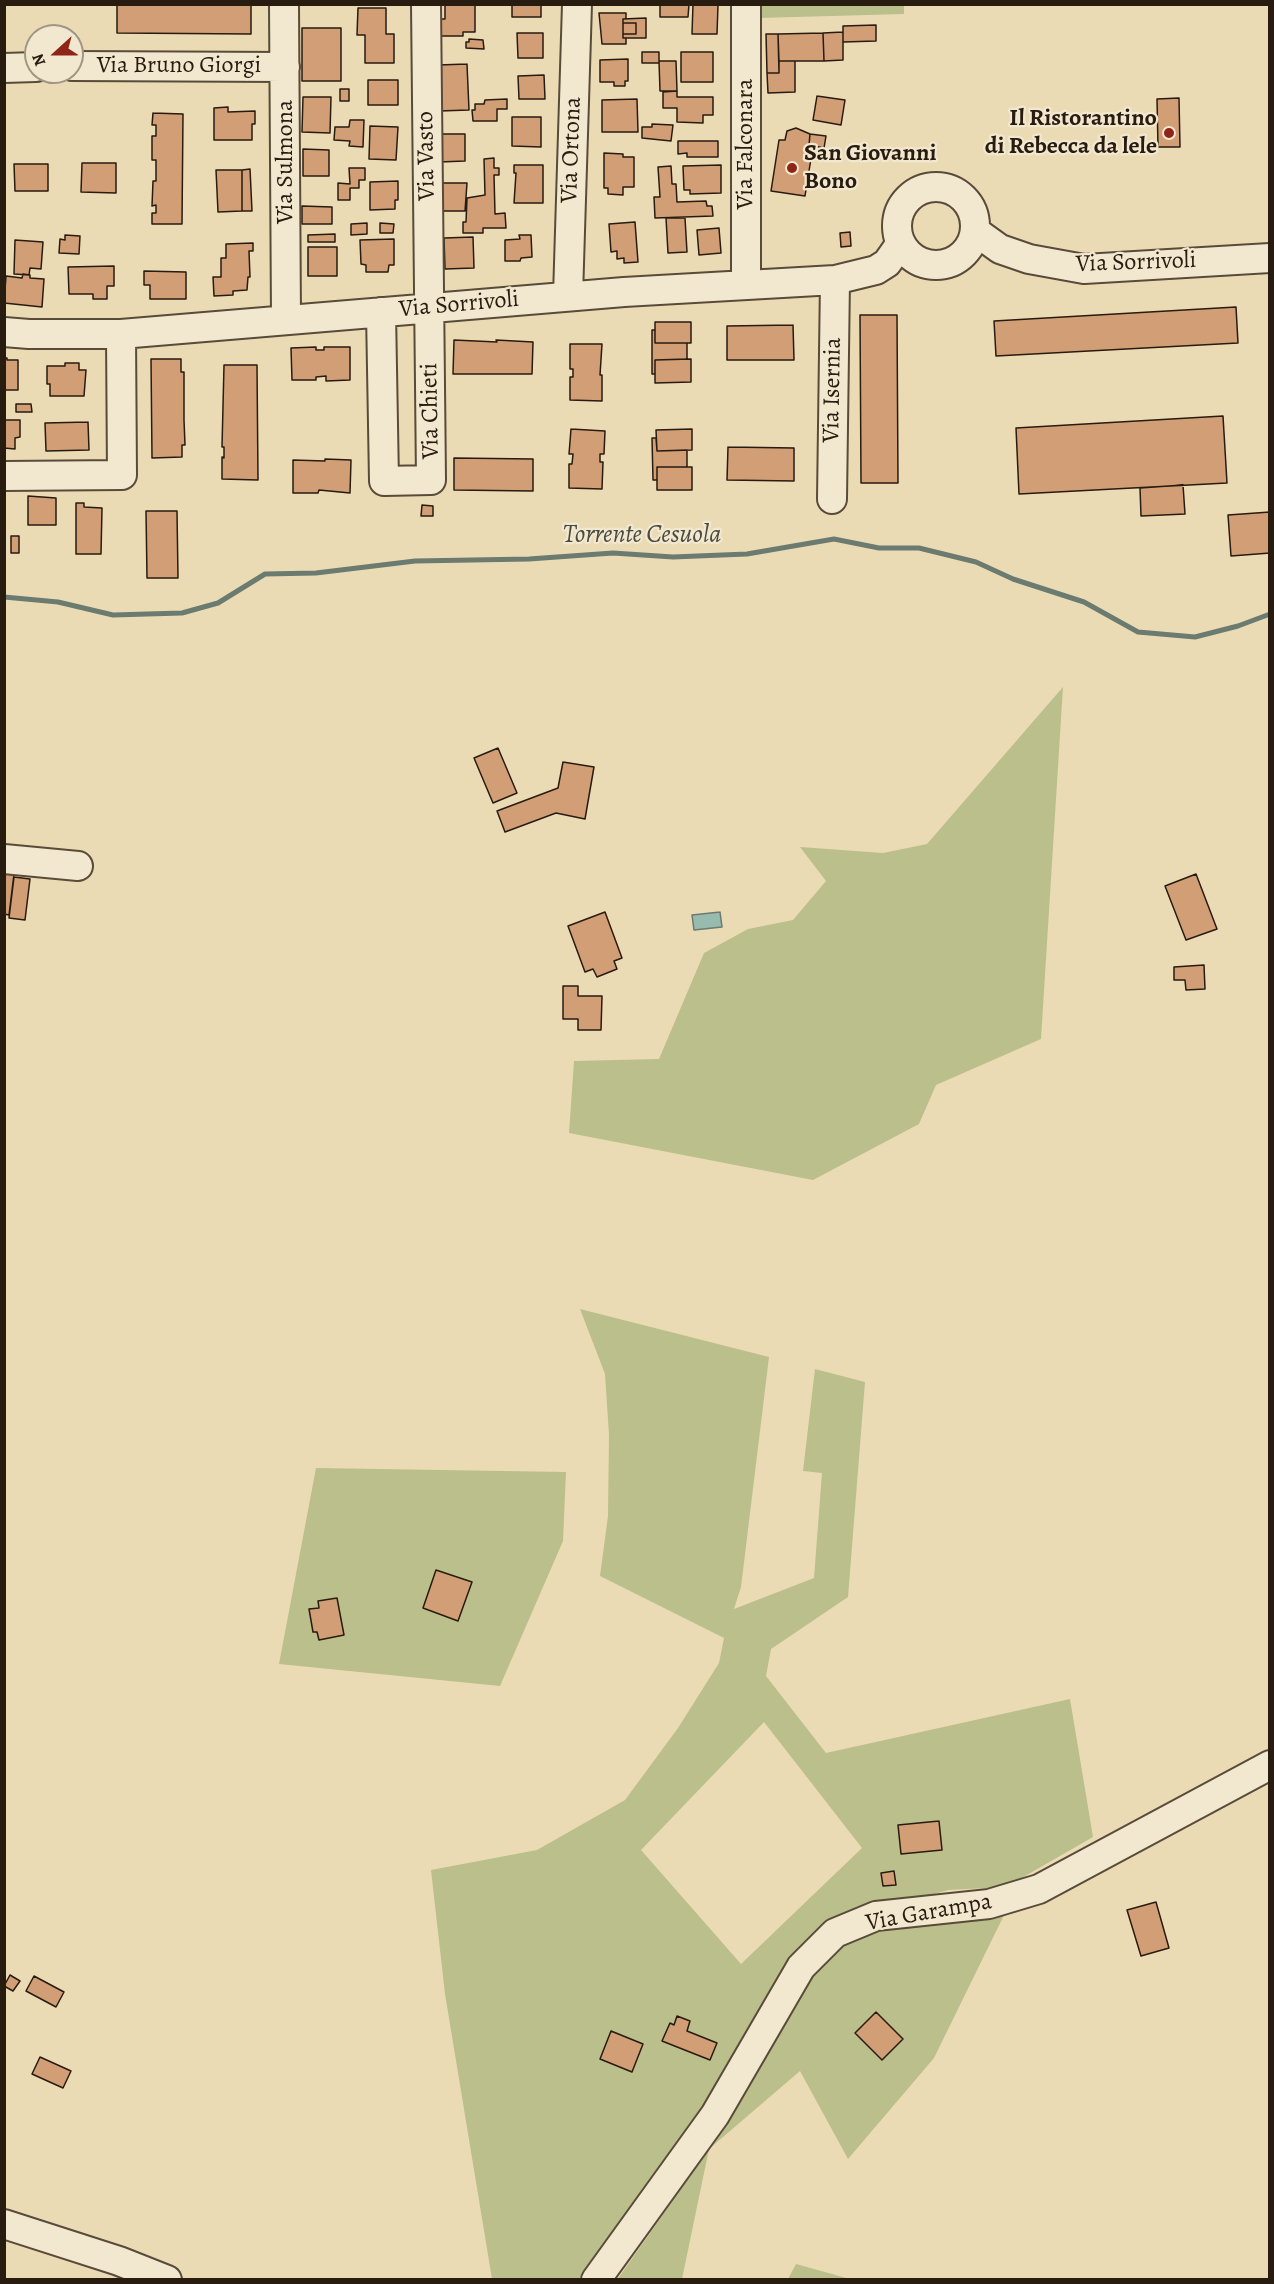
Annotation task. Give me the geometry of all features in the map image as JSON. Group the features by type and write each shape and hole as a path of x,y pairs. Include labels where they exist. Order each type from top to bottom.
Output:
{"street":[{"name":"Via Sulmona","path":"284,4 286,319"},
{"name":"Via Vasto","path":"426,4 429,307"},
{"name":"Via Ortona","path":"568,296 577,4"},
{"name":"Via Falconara","path":"746,4 746,284"},
{"name":"Via Bruno Giorgi","path":"84,66 285,67"},
{"path":"4,68 24,67"},
{"path":"936,187 961,196 969,206 974,218 970,241 956,260 944,265 931,265 910,252 898,224 903,205 917,193 936,187"},
{"name":"Via Sorrivoli","path":"970,241 1029,259 1084,269 1269,258"},
{"name":"Via Sorrivoli","path":"4,332 121,334 568,296 746,284 835,280 848,283 885,279 910,252"},
{"name":"Via Isernia","path":"832,499 835,280"},
{"name":"Via Chieti","path":"381,312 384,481 431,480 429,307"},
{"path":"4,476 122,475 121,334"},
{"path":"4,859 78,866"},
{"name":"Via Garampa","path":"596,2280 715,2115 801,1967 835,1933 876,1916 989,1904 1039,1889 1269,1765"},
{"path":"4,2224 119,2261 167,2280"}],"green space":[{"path":"759,5 904,5 904,14 759,18"},
{"path":"1063,687 1041,1039 936,1085 919,1124 813,1180 569,1133 574,1061 659,1059 704,953 748,929 793,920 826,881 800,847 883,853 927,844"},
{"path":"580,1309 769,1357 741,1587 734,1609 814,1578 822,1473 803,1471 815,1369 865,1382 848,1597 771,1649 766,1676 826,1753 1070,1699 1093,1837 1006,1887 948,1890 827,1926 712,2110 578,2280 492,2279 445,1994 431,1870 537,1850 625,1800 678,1728 719,1663 724,1638 600,1576 608,1516 609,1435 605,1374","holes":["764,1722 862,1848 741,1964 641,1850"]},
{"path":"316,1468 566,1472 563,1541 500,1686 279,1664"},
{"path":"1008,1907 934,2058 848,2159 800,2071 709,2149 791,2001 834,1947 882,1926"},
{"path":"709,2149 682,2279 617,2280"},
{"path":"796,2264 850,2279 788,2279"}],"water":[{"path":"720,912 722,927 694,930 692,915"}],"building":[{"path":"117,4 251,4 251,34 117,33"},
{"path":"445,4 475,4 475,32 463,32 463,36 441,36 441,19 445,19"},
{"path":"512,4 541,4 541,17 512,17"},
{"path":"660,4 689,4 688,17 660,17"},
{"path":"693,4 718,5 717,34 692,34"},
{"path":"358,8 386,8 386,34 394,34 394,63 365,63 365,35 357,35"},
{"path":"599,13 626,13 626,19 623,19 623,38 626,38 626,44 602,44"},
{"path":"646,18 646,38 623,38 623,34 636,34 636,23 623,23 623,19"},
{"path":"623,23 636,23 636,34 623,34"},
{"path":"876,25 876,41 843,42 843,26"},
{"path":"302,28 341,28 341,81 302,81"},
{"path":"843,32 843,60 824,61 823,33"},
{"path":"517,33 543,33 543,58 518,58"},
{"path":"823,33 824,61 779,61 778,34"},
{"path":"766,34 778,34 779,73 767,73"},
{"path":"469,39 483,40 484,49 466,48 466,42 469,42"},
{"path":"642,52 659,52 659,63 642,63"},
{"path":"681,52 713,52 713,82 681,82"},
{"path":"628,59 628,81 625,81 625,86 614,86 614,82 600,82 600,60"},
{"path":"659,61 676,61 677,91 660,91"},
{"path":"779,61 795,61 795,92 768,93 767,73 779,73"},
{"path":"467,64 469,110 439,111 438,65"},
{"path":"544,75 545,99 519,99 518,76"},
{"path":"368,80 398,80 398,105 368,105"},
{"path":"340,89 349,89 349,101 340,101"},
{"path":"677,91 677,97 713,97 713,115 703,115 703,123 677,122 677,108 663,108 663,92"},
{"path":"817,96 845,100 841,125 813,120"},
{"path":"303,97 331,97 330,133 302,132"},
{"name":"Il Ristorantino di Rebecca da lele","path":"1179,98 1180,147 1158,147 1157,99"},
{"path":"507,99 507,109 497,109 497,121 473,121 472,110 475,110 475,104 484,104 485,100"},
{"path":"637,99 638,132 602,132 602,100"},
{"path":"228,107 228,112 255,111 252,140 214,140 214,108"},
{"path":"153,113 183,114 182,224 152,224 152,213 156,213 156,205 152,206 153,181 156,181 156,160 152,160 152,136 156,136 156,125 152,125"},
{"path":"512,117 541,117 541,147 512,146"},
{"path":"350,120 364,120 363,147 349,146 350,141 334,140 335,127 349,127"},
{"path":"652,124 673,125 671,141 642,138 642,127 652,127"},
{"path":"370,126 398,127 396,160 369,159"},
{"name":"San Giovanni Bono","path":"796,128 810,134 809,145 813,146 805,196 771,191 779,140 785,140 787,131"},
{"path":"437,134 465,134 465,161 439,162"},
{"path":"810,134 826,136 824,148 809,145"},
{"path":"678,141 718,141 718,157 687,157 687,153 678,154"},
{"path":"303,149 329,150 329,176 303,176"},
{"path":"604,153 634,157 634,187 623,187 623,195 608,194 608,188 604,188"},
{"path":"494,158 494,168 499,168 499,175 494,175 495,214 505,213 506,228 483,228 483,233 463,233 467,198 485,195 484,159"},
{"path":"82,163 116,163 116,193 81,192"},
{"path":"14,164 48,164 48,191 15,191"},
{"path":"514,165 543,165 543,203 514,203 516,173 514,173"},
{"path":"721,165 721,193 690,194 690,190 684,190 683,166"},
{"path":"671,166 672,184 676,184 677,202 706,201 707,206 712,206 713,216 655,218 654,197 660,197 658,167"},
{"path":"349,168 365,168 365,180 359,180 359,188 350,188 350,200 338,200 338,183 350,184"},
{"path":"250,169 252,211 242,211 242,170"},
{"path":"216,170 242,170 242,211 218,212"},
{"path":"398,181 398,200 395,200 395,209 370,210 370,182"},
{"path":"437,183 467,183 465,211 438,211"},
{"path":"302,206 332,207 332,224 302,224"},
{"path":"666,218 685,218 687,252 668,253"},
{"path":"635,222 638,262 624,263 624,258 617,259 617,251 611,252 609,224"},
{"path":"367,223 367,234 351,235 351,224"},
{"path":"380,223 394,224 393,233 380,233"},
{"path":"719,228 721,253 699,255 697,230"},
{"path":"850,232 851,246 841,247 840,233"},
{"path":"335,234 335,242 308,242 308,235"},
{"path":"65,235 80,236 79,254 59,253 60,239 65,240"},
{"path":"519,235 531,235 532,257 521,258 520,261 505,261 505,240 520,239"},
{"path":"473,237 474,268 445,269 444,238"},
{"path":"394,239 394,265 389,265 388,272 366,272 366,265 361,264 360,240"},
{"path":"15,240 43,242 41,269 30,268 29,275 14,274"},
{"path":"253,243 253,251 249,251 250,277 248,277 247,290 233,291 233,295 214,296 213,277 221,277 221,258 226,258 226,244"},
{"path":"308,247 337,247 337,276 308,276"},
{"path":"114,266 114,286 107,286 107,299 93,299 93,294 69,294 68,267"},
{"path":"144,271 186,272 186,299 150,299 150,285 144,285"},
{"path":"23,274 30,275 30,278 44,279 42,307 4,303 6,276 22,278"},
{"path":"1236,307 1238,343 996,356 994,321"},
{"path":"860,315 897,315 898,483 861,483"},
{"path":"655,322 691,322 691,343 655,343"},
{"path":"793,325 794,360 727,360 727,326"},
{"path":"652,330 655,330 655,343 687,343 687,359 655,360 655,374 652,374"},
{"path":"454,340 533,342 532,374 453,374"},
{"path":"570,344 602,344 600,375 602,375 602,401 570,400 570,377 573,377 573,369 570,369"},
{"path":"316,347 316,350 324,350 324,347 350,347 350,380 326,381 326,376 316,377 316,380 292,380 291,348"},
{"path":"4,358 18,360 18,390 4,390"},
{"path":"151,359 181,359 181,372 184,372 185,445 182,445 182,457 152,458"},
{"path":"691,359 691,382 655,383 655,360"},
{"path":"65,363 79,363 79,370 86,370 84,396 50,396 47,366 65,366"},
{"path":"224,365 257,365 258,480 222,479"},
{"path":"16,404 31,404 32,412 16,412"},
{"path":"1223,416 1227,483 1019,494 1016,428"},
{"path":"4,420 20,420 20,437 15,438 15,449 4,448"},
{"path":"88,422 89,450 46,451 45,423"},
{"path":"571,429 605,431 604,454 600,454 600,462 603,462 602,489 569,488 569,464 572,464 573,454 569,454"},
{"path":"692,429 692,450 657,451 656,430"},
{"path":"652,438 656,438 657,451 687,450 687,467 657,467 657,480 653,480"},
{"path":"728,447 794,448 794,481 727,480"},
{"path":"454,458 533,459 533,491 454,490"},
{"path":"325,459 351,460 350,493 319,490 318,493 293,493 293,460 325,461"},
{"path":"657,467 692,467 692,490 657,490"},
{"path":"1183,485 1185,514 1141,516 1140,488"},
{"path":"28,496 56,498 56,525 28,525"},
{"path":"76,503 84,503 84,507 102,508 101,554 76,554"},
{"path":"422,505 433,506 433,516 421,516"},
{"path":"146,511 177,511 178,578 147,578"},
{"path":"1270,512 1270,553 1231,556 1228,515"},
{"path":"11,536 19,536 19,553 11,553"},
{"path":"498,748 517,793 493,803 474,758"},
{"path":"563,762 594,767 585,819 556,813 505,832 497,811 558,788"},
{"path":"4,873 14,874 9,915 4,914"},
{"path":"1196,874 1217,929 1186,940 1165,886"},
{"path":"14,877 30,879 25,920 9,918"},
{"path":"605,912 622,958 614,961 617,969 597,977 593,969 585,972 568,926"},
{"path":"1204,965 1205,989 1186,990 1185,980 1174,980 1174,967"},
{"path":"563,986 578,986 578,996 602,996 601,1030 578,1030 578,1019 563,1019"},
{"path":"436,1570 472,1582 458,1621 423,1608"},
{"path":"337,1598 344,1635 319,1640 317,1632 313,1632 309,1609 319,1608 318,1601"},
{"path":"939,1821 942,1850 901,1854 898,1825"},
{"path":"894,1871 896,1885 883,1886 881,1873"},
{"path":"1156,1902 1169,1948 1141,1956 1127,1910"},
{"path":"10,1975 20,1981 13,1991 4,1986"},
{"path":"34,1976 64,1992 56,2007 26,1991"},
{"path":"876,2012 903,2039 882,2060 855,2033"},
{"path":"677,2016 690,2021 687,2031 717,2043 710,2060 662,2041 670,2023 674,2025"},
{"path":"611,2031 643,2044 632,2072 600,2059"},
{"path":"40,2057 71,2071 63,2088 32,2074"}],"waterway":[{"name":"Torrente Cesuola","path":"4,597 58,602 113,615 182,613 218,603 265,574 316,573 415,561 529,559 613,553 673,557 747,554 834,539 879,548 919,548 976,562 1013,579 1084,602 1138,632 1195,637 1238,626 1270,614"}],"place":[{"name":"Il Ristorantino di Rebecca da lele","path":"1169,133"},
{"name":"San Giovanni Bono","path":"792,168"}]}
